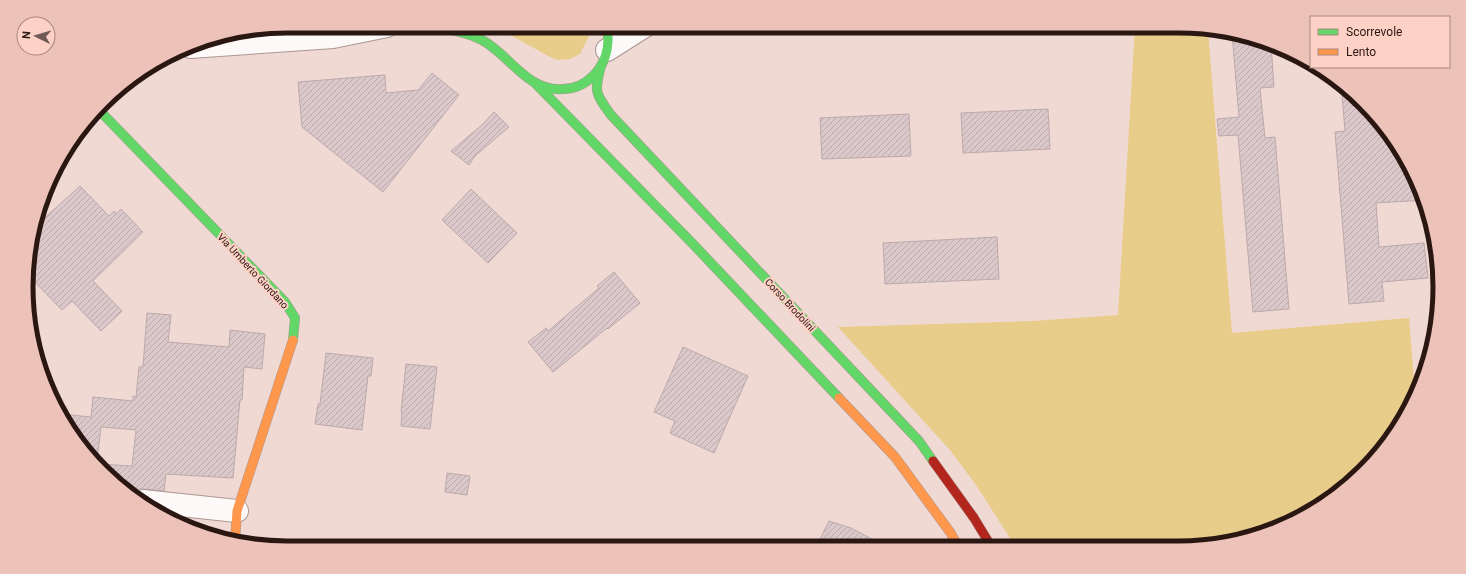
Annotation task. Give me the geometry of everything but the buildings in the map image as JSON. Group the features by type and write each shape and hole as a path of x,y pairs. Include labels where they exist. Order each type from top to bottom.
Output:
{"main road":[{"path":"465,33 474,36 498,51 526,77 536,84 692,243 895,458 955,541"},
{"name":"Corso Brodolini","path":"608,33 610,40 596,86 599,99 611,115 919,441 974,518 988,541"},
{"path":"536,84 545,88 560,90 573,88 594,75 604,58"},
{"name":"Via Umberto Giordano","path":"102,113 285,302 295,318 294,338 237,511 235,536"}],"street":[{"path":"209,45 321,33"},
{"path":"604,58 636,33"},
{"path":"152,502 237,511"}],"shaded area":[{"path":"507,33 588,33 589,36 580,54 570,59 558,60"},
{"path":"1135,33 1208,35 1232,333 1409,318 1414,383 1399,414 1381,442 1359,467 1334,489 1306,507 1261,528 1212,539 1179,541 1012,541 976,485 950,450 838,327 1033,321 1118,315"}],"traffic: fast":[{"path":"465,33 482,40 501,54 529,79 539,85 563,89 582,84 593,76 604,59 608,33"},
{"path":"601,66 597,82 597,92 611,115 919,441 933,461"},
{"path":"536,84 692,243 839,398"},
{"path":"102,113 285,302 295,318 293,340"}],"traffic: slow":[{"path":"235,536 237,511 293,340"},
{"path":"839,398 895,457 955,541"}],"traffic: jam":[{"path":"933,461 974,518 988,541"}]}
